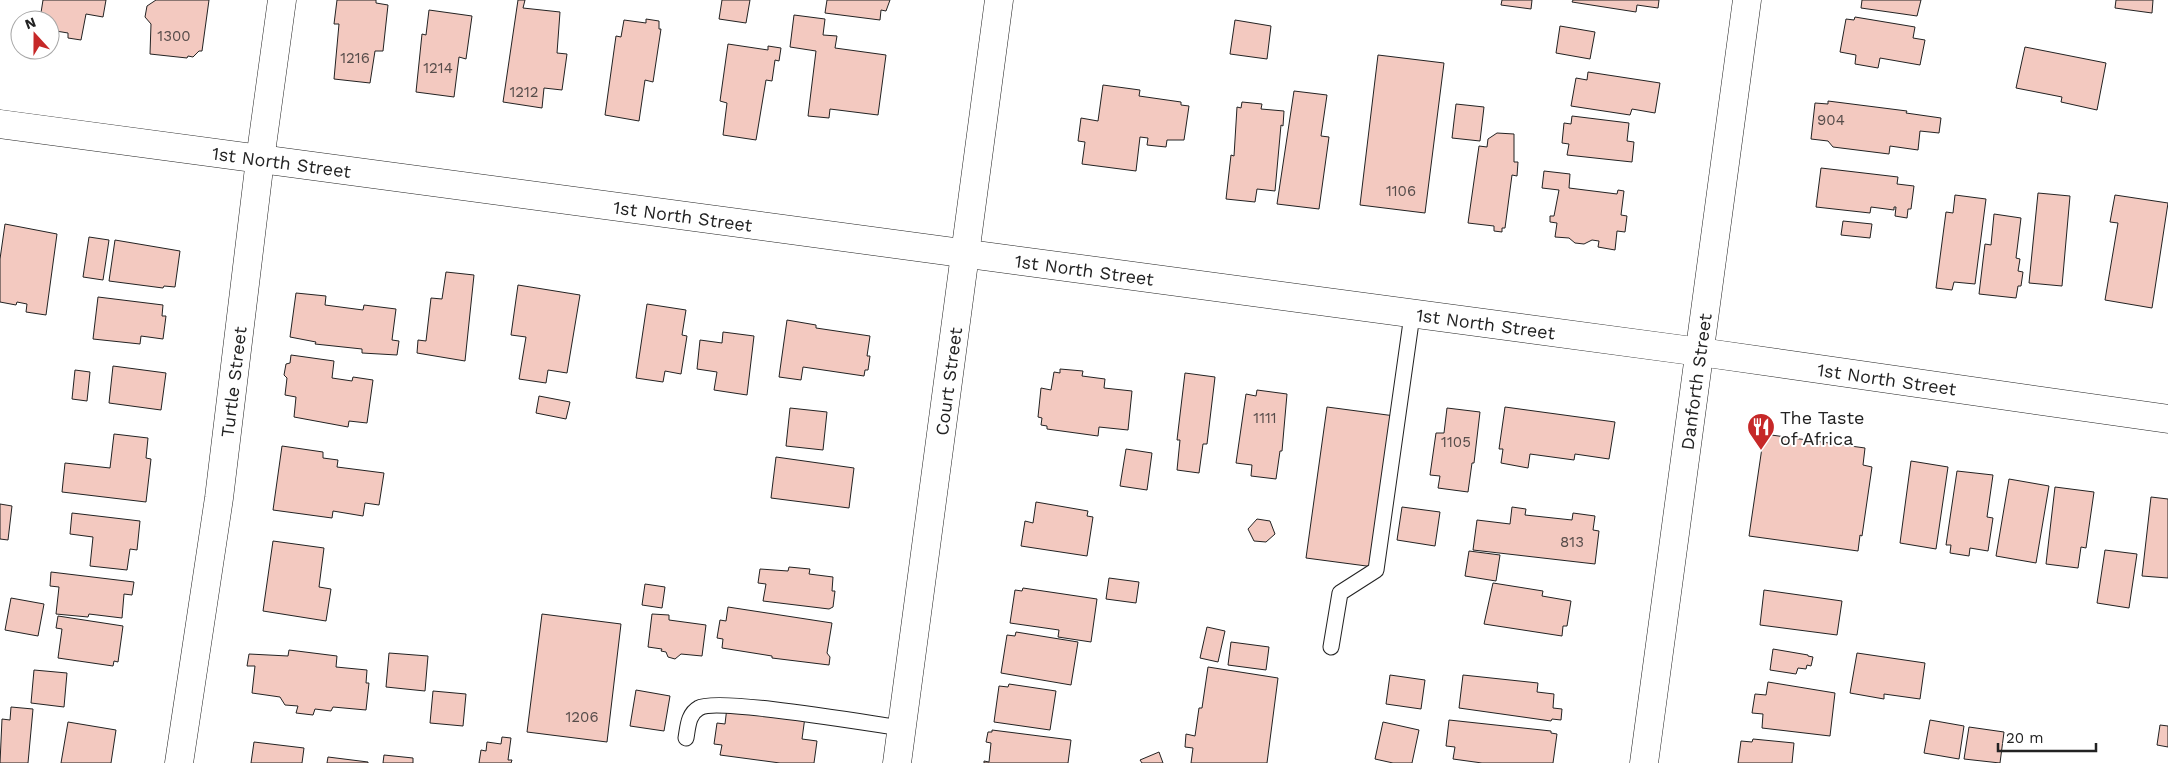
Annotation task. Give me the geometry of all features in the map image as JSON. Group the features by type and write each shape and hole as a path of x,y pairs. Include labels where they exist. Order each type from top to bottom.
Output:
{"street":[{"name":"Turtle Street","path":"179,763 219,498 260,160 282,0"},
{"name":"Court Street","path":"898,763 999,0"},
{"name":"Danforth Street","path":"1644,763 1747,0"},
{"name":"1st North Street","path":"0,124 1412,315 1700,352 2168,419"}],"lane":[{"path":"1331,648 1340,593 1376,570 1412,315"},
{"path":"686,738 689,718 699,708 712,704 902,728"}],"building":[{"path":"43,0 106,0 103,17 86,14 81,40 68,38 68,33 60,32 60,10 41,10"},
{"path":"156,0 209,0 202,51 199,51 193,57 188,56 187,58 150,54 151,24 145,17 147,6"},
{"path":"337,0 376,0 376,3 388,5 383,51 375,51 370,83 334,79 339,24 334,24"},
{"path":"518,0 525,0 523,8 560,12 557,53 567,54 562,90 544,88 542,108 503,102"},
{"path":"722,0 750,0 746,23 719,19"},
{"path":"827,0 890,0 886,11 881,10 880,20 825,13"},
{"path":"1502,0 1532,0 1531,9 1501,5"},
{"path":"1573,0 1659,0 1658,8 1637,5 1636,12 1572,2"},
{"path":"1862,0 1921,0 1917,16 1861,8"},
{"path":"2116,0 2153,0 2152,13 2115,8"},
{"path":"429,10 472,16 466,59 459,57 454,97 416,92 422,34 426,35"},
{"path":"794,15 825,19 823,35 837,36 835,48 886,55 878,115 830,109 829,118 808,116 816,51 790,47"},
{"path":"1855,17 1915,27 1913,38 1925,40 1920,65 1880,58 1878,68 1855,64 1856,55 1840,52 1846,19 1854,20"},
{"path":"646,19 659,21 659,29 661,29 653,82 645,80 639,121 605,115 616,36 621,37 624,20 646,23"},
{"path":"1235,20 1271,26 1267,59 1230,54"},
{"path":"1560,26 1595,32 1590,59 1556,53"},
{"path":"728,44 768,50 768,46 781,48 779,61 775,60 772,81 766,80 756,140 723,135 727,103 720,101"},
{"path":"2025,47 2106,63 2097,110 2061,102 2062,97 2016,88"},
{"path":"1378,55 1444,63 1425,213 1360,205"},
{"path":"1588,72 1660,83 1655,113 1632,109 1630,115 1571,106 1576,78 1587,80"},
{"path":"1103,85 1140,90 1139,96 1181,102 1181,105 1189,106 1184,140 1167,140 1166,147 1147,145 1148,138 1140,137 1136,171 1082,164 1085,142 1078,141 1081,118 1098,121"},
{"path":"1294,91 1327,95 1321,136 1329,137 1319,209 1277,204"},
{"path":"1828,101 1907,111 1906,113 1941,118 1939,133 1920,131 1918,150 1890,146 1889,154 1833,147 1828,141 1811,139 1815,103 1828,104"},
{"path":"1242,102 1262,104 1261,109 1284,111 1275,191 1257,189 1255,202 1226,199 1231,155 1234,156 1237,107 1241,108"},
{"path":"1456,104 1484,107 1480,141 1452,138"},
{"path":"1572,116 1629,123 1627,141 1634,142 1632,162 1567,155 1569,144 1562,143 1564,123 1571,124"},
{"path":"1497,133 1514,134 1514,162 1518,162 1517,176 1512,175 1505,228 1502,228 1502,232 1494,231 1494,226 1468,223 1479,146 1487,147 1488,139"},
{"path":"1821,168 1898,177 1897,184 1914,186 1911,209 1908,209 1907,218 1895,216 1896,207 1894,207 1894,210 1871,207 1870,213 1816,207"},
{"path":"1544,171 1570,174 1569,188 1617,194 1618,190 1624,191 1621,215 1627,216 1625,232 1617,231 1615,250 1598,247 1599,241 1592,240 1584,244 1575,243 1569,238 1555,237 1557,223 1550,222 1550,216 1554,216 1559,190 1542,188"},
{"path":"2038,193 2070,196 2062,286 2029,283"},
{"path":"1955,195 1986,199 1975,284 1954,282 1952,290 1936,288 1946,212 1953,213"},
{"path":"2115,195 2168,203 2152,308 2105,300 2118,223 2110,222"},
{"path":"1994,214 2021,218 2016,258 2020,259 2018,271 2023,272 2021,286 2018,286 2016,298 1979,294 1985,244 1991,245"},
{"path":"1843,221 1872,224 1870,238 1841,235"},
{"path":"5,224 57,234 46,315 26,312 27,304 17,302 16,305 0,302 0,259"},
{"path":"89,237 109,240 103,280 83,277"},
{"path":"115,240 180,251 175,287 164,286 163,288 109,281"},
{"path":"446,272 474,275 465,361 417,353 418,340 426,341 431,298 442,299"},
{"path":"518,285 580,295 567,373 548,370 546,383 519,379 526,337 511,335"},
{"path":"296,293 326,296 325,305 363,310 364,305 396,309 392,340 399,341 397,355 362,353 362,349 315,344 316,342 290,337"},
{"path":"98,297 163,305 162,316 166,316 163,339 141,336 140,344 93,339"},
{"path":"647,304 686,310 682,335 687,336 681,374 665,371 663,382 636,378"},
{"path":"787,320 816,325 816,328 870,336 867,356 870,356 868,370 865,370 864,376 803,367 801,380 779,377"},
{"path":"723,332 754,336 747,395 714,390 717,372 697,369 700,340 722,343"},
{"path":"291,355 334,361 332,378 352,381 353,377 373,380 367,423 349,421 348,427 294,417 296,397 285,395 287,378 284,375 286,364 290,363"},
{"path":"113,366 166,373 161,410 109,403"},
{"path":"1060,369 1083,371 1082,376 1105,379 1104,388 1132,391 1128,430 1099,427 1098,436 1047,429 1047,426 1041,425 1042,418 1038,417 1041,388 1051,390 1054,372 1060,373"},
{"path":"75,370 90,372 87,401 72,399"},
{"path":"1185,373 1215,377 1207,444 1203,444 1199,473 1177,470 1180,440 1177,440"},
{"path":"1257,390 1287,394 1282,451 1280,451 1276,479 1251,476 1252,465 1236,463 1246,394 1256,396"},
{"path":"539,396 570,402 566,419 536,413"},
{"path":"1327,407 1395,416 1374,567 1306,558"},
{"path":"1505,407 1615,422 1609,459 1575,454 1574,460 1530,454 1528,468 1501,463 1503,449 1499,449"},
{"path":"790,408 827,412 823,450 786,446"},
{"path":"1447,408 1480,412 1474,463 1472,463 1468,492 1438,488 1440,476 1430,475 1436,433 1444,433"},
{"path":"114,434 148,438 146,458 151,459 146,502 62,492 65,463 110,468"},
{"path":"1764,434 1865,448 1863,465 1872,467 1858,551 1749,536"},
{"path":"282,446 323,452 323,458 338,460 337,467 384,473 379,505 365,503 363,516 333,511 332,518 273,510"},
{"path":"1126,449 1152,453 1147,490 1120,486"},
{"path":"776,457 854,468 849,508 771,498"},
{"path":"1911,461 1948,467 1936,549 1900,543"},
{"path":"1957,471 1993,475 1987,517 1993,518 1988,551 1970,548 1969,556 1950,553 1951,545 1946,545"},
{"path":"2009,479 2049,486 2036,563 1996,556"},
{"path":"2055,487 2094,492 2086,548 2081,547 2078,568 2046,564"},
{"path":"2151,497 2168,499 2168,578 2142,576"},
{"path":"1036,502 1088,511 1087,516 1093,517 1087,556 1021,546 1025,521 1033,523"},
{"path":"0,504 12,506 8,540 0,539"},
{"path":"1402,507 1440,512 1435,546 1397,540"},
{"path":"1512,507 1526,509 1525,515 1572,520 1573,513 1595,516 1593,530 1599,531 1595,564 1473,550 1477,520 1510,524"},
{"path":"72,513 140,521 137,550 130,549 127,570 90,566 93,537 70,534"},
{"path":"1257,519 1270,521 1275,534 1266,542 1254,541 1248,529"},
{"path":"273,541 324,548 319,587 331,589 326,621 263,611"},
{"path":"2105,550 2137,554 2129,608 2097,603"},
{"path":"1469,551 1500,555 1496,581 1465,576"},
{"path":"789,567 810,569 809,574 833,577 832,591 835,591 833,607 829,609 763,601 766,584 758,583 760,569 788,571"},
{"path":"51,572 134,582 132,595 124,594 122,618 89,614 88,617 56,614 59,587 50,586"},
{"path":"1109,578 1139,582 1136,603 1106,599"},
{"path":"1493,583 1543,591 1542,596 1571,601 1567,626 1563,626 1562,636 1484,624"},
{"path":"645,584 665,587 662,608 642,605"},
{"path":"1023,588 1097,599 1091,642 1058,637 1059,630 1010,623 1015,590 1022,591"},
{"path":"1764,590 1842,601 1837,635 1760,625"},
{"path":"11,598 44,604 38,636 5,630"},
{"path":"728,607 832,623 827,653 830,657 829,665 772,658 772,656 722,648 723,639 717,638 720,620 726,621"},
{"path":"542,614 621,624 607,742 527,732"},
{"path":"652,614 669,615 669,620 706,625 702,656 681,654 675,659 668,657 666,652 661,651 662,649 648,647"},
{"path":"58,616 123,626 118,662 114,661 113,666 58,658 62,629 56,628"},
{"path":"1207,627 1225,631 1218,662 1200,658"},
{"path":"1016,632 1078,642 1071,685 1001,673 1007,635 1015,636"},
{"path":"1231,642 1269,647 1266,670 1228,665"},
{"path":"1773,649 1813,657 1811,666 1807,665 1806,669 1798,668 1796,674 1770,670"},
{"path":"289,650 337,656 336,667 367,670 366,683 369,683 366,710 333,707 331,711 315,709 313,715 296,713 298,706 285,705 280,697 252,693 255,666 247,666 249,654 288,656"},
{"path":"389,653 428,656 425,691 386,687"},
{"path":"1857,653 1925,663 1920,699 1884,694 1884,699 1850,693"},
{"path":"1208,667 1278,678 1267,763 1191,763 1193,748 1185,747 1186,734 1195,736 1199,708 1202,708"},
{"path":"34,670 67,673 64,707 31,703"},
{"path":"1390,675 1425,680 1421,709 1386,704"},
{"path":"1463,675 1538,683 1537,692 1554,694 1553,708 1562,709 1561,720 1552,719 1551,721 1459,708"},
{"path":"1768,682 1835,693 1830,736 1762,728 1763,714 1752,713 1755,694 1766,695"},
{"path":"1009,684 1056,691 1050,730 994,722 999,686 1008,687"},
{"path":"636,690 670,696 664,731 630,726"},
{"path":"433,691 466,694 463,726 430,723"},
{"path":"11,707 33,709 28,763 0,763 2,719 10,720"},
{"path":"727,707 805,717 802,739 817,741 814,763 780,763 720,755 722,745 714,744 717,723 725,724"},
{"path":"1449,720 1551,731 1551,733 1557,734 1553,763 1482,763 1453,759 1455,747 1446,746"},
{"path":"1930,720 1964,726 1959,759 1924,753"},
{"path":"68,722 116,730 111,763 61,763"},
{"path":"1383,722 1419,730 1412,763 1393,763 1375,759"},
{"path":"2160,725 2168,726 2168,747 2157,745"},
{"path":"1969,727 2004,732 2000,763 1964,759"},
{"path":"992,730 1071,740 1068,763 984,763 984,761 989,762 991,743 986,742 988,732 992,732"},
{"path":"502,737 511,738 508,760 512,760 511,763 479,763 481,750 486,751 487,742 501,744"},
{"path":"1753,739 1794,743 1792,763 1738,763 1741,741 1752,742"},
{"path":"254,742 304,748 302,763 251,763"},
{"path":"1159,752 1163,763 1142,763 1140,760"},
{"path":"384,755 413,758 413,763 383,763"},
{"path":"328,757 368,762 368,763 327,763"}],"place":[{"name":"The Taste of Africa","path":"1761,451"}]}
